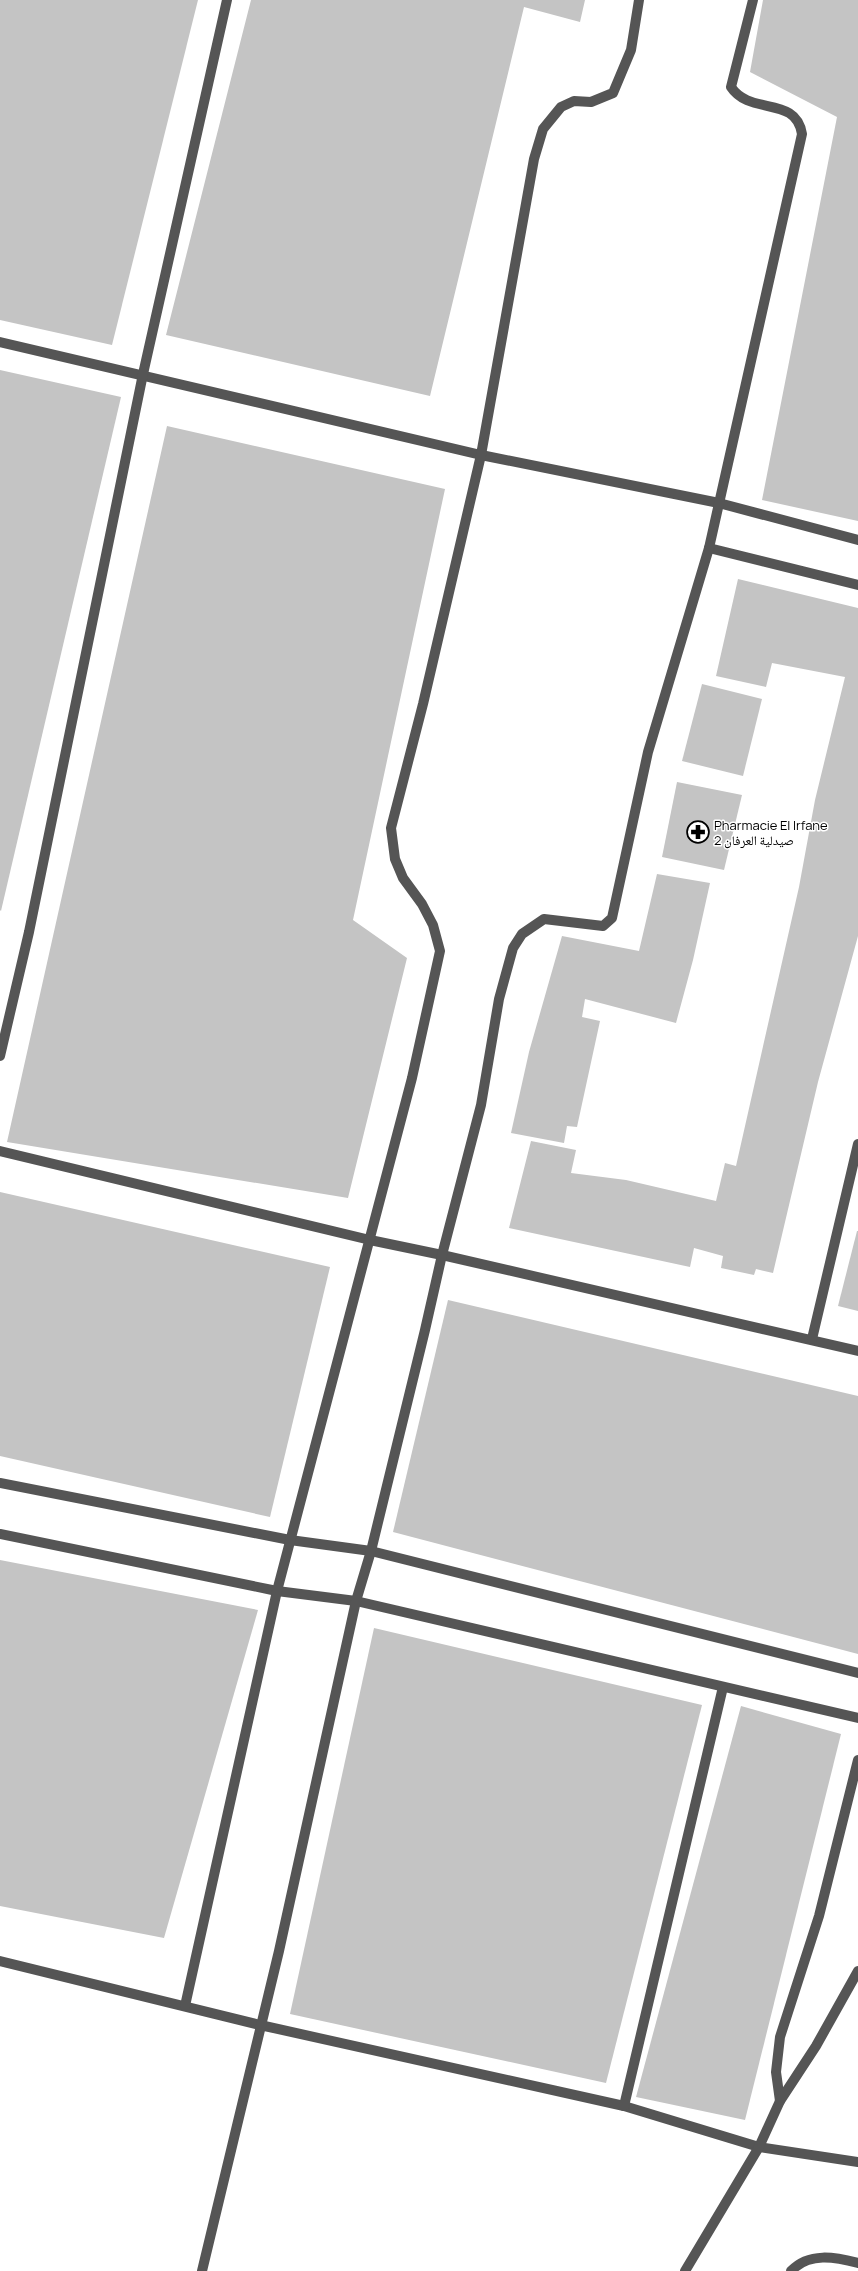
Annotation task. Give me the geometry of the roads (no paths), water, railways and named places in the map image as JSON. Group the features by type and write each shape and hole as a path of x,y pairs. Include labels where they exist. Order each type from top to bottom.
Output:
{"street":[{"path":"0,1056 29,932 143,374 227,0"},
{"path":"185,2006 277,1591 412,1078 440,951 433,925 422,904 403,878 395,859 391,828 423,704 481,455 534,159 543,129 561,107 574,101 591,102 613,93 631,50 639,0"},
{"path":"202,2271 279,1951 356,1601 371,1551 424,1338 442,1255 481,1106 499,999 513,948 522,934 544,918 603,926 612,918 648,752 709,548 802,134 798,121 790,112 742,99 731,87 753,0"},
{"path":"0,342 143,374 481,455 719,503 858,540"},
{"path":"709,548 858,585"},
{"path":"812,1339 858,1144"},
{"path":"0,1152 370,1240 812,1339 858,1351"},
{"path":"0,1483 290,1540 371,1551 858,1673"},
{"path":"0,1534 277,1591 356,1601 858,1718"},
{"path":"624,2106 723,1687"},
{"path":"780,2101 776,2072 780,2037 819,1916 858,1760"},
{"path":"0,1961 260,2025 624,2106 759,2147 858,2162"},
{"path":"685,2271 759,2147 780,2101 816,2046 858,1971"},
{"path":"791,2271 807,2260 824,2257 858,2263"}],"place":[{"name":"Pharmacie El Irfane صيدلية العرفان 2","path":"698,832"}]}
